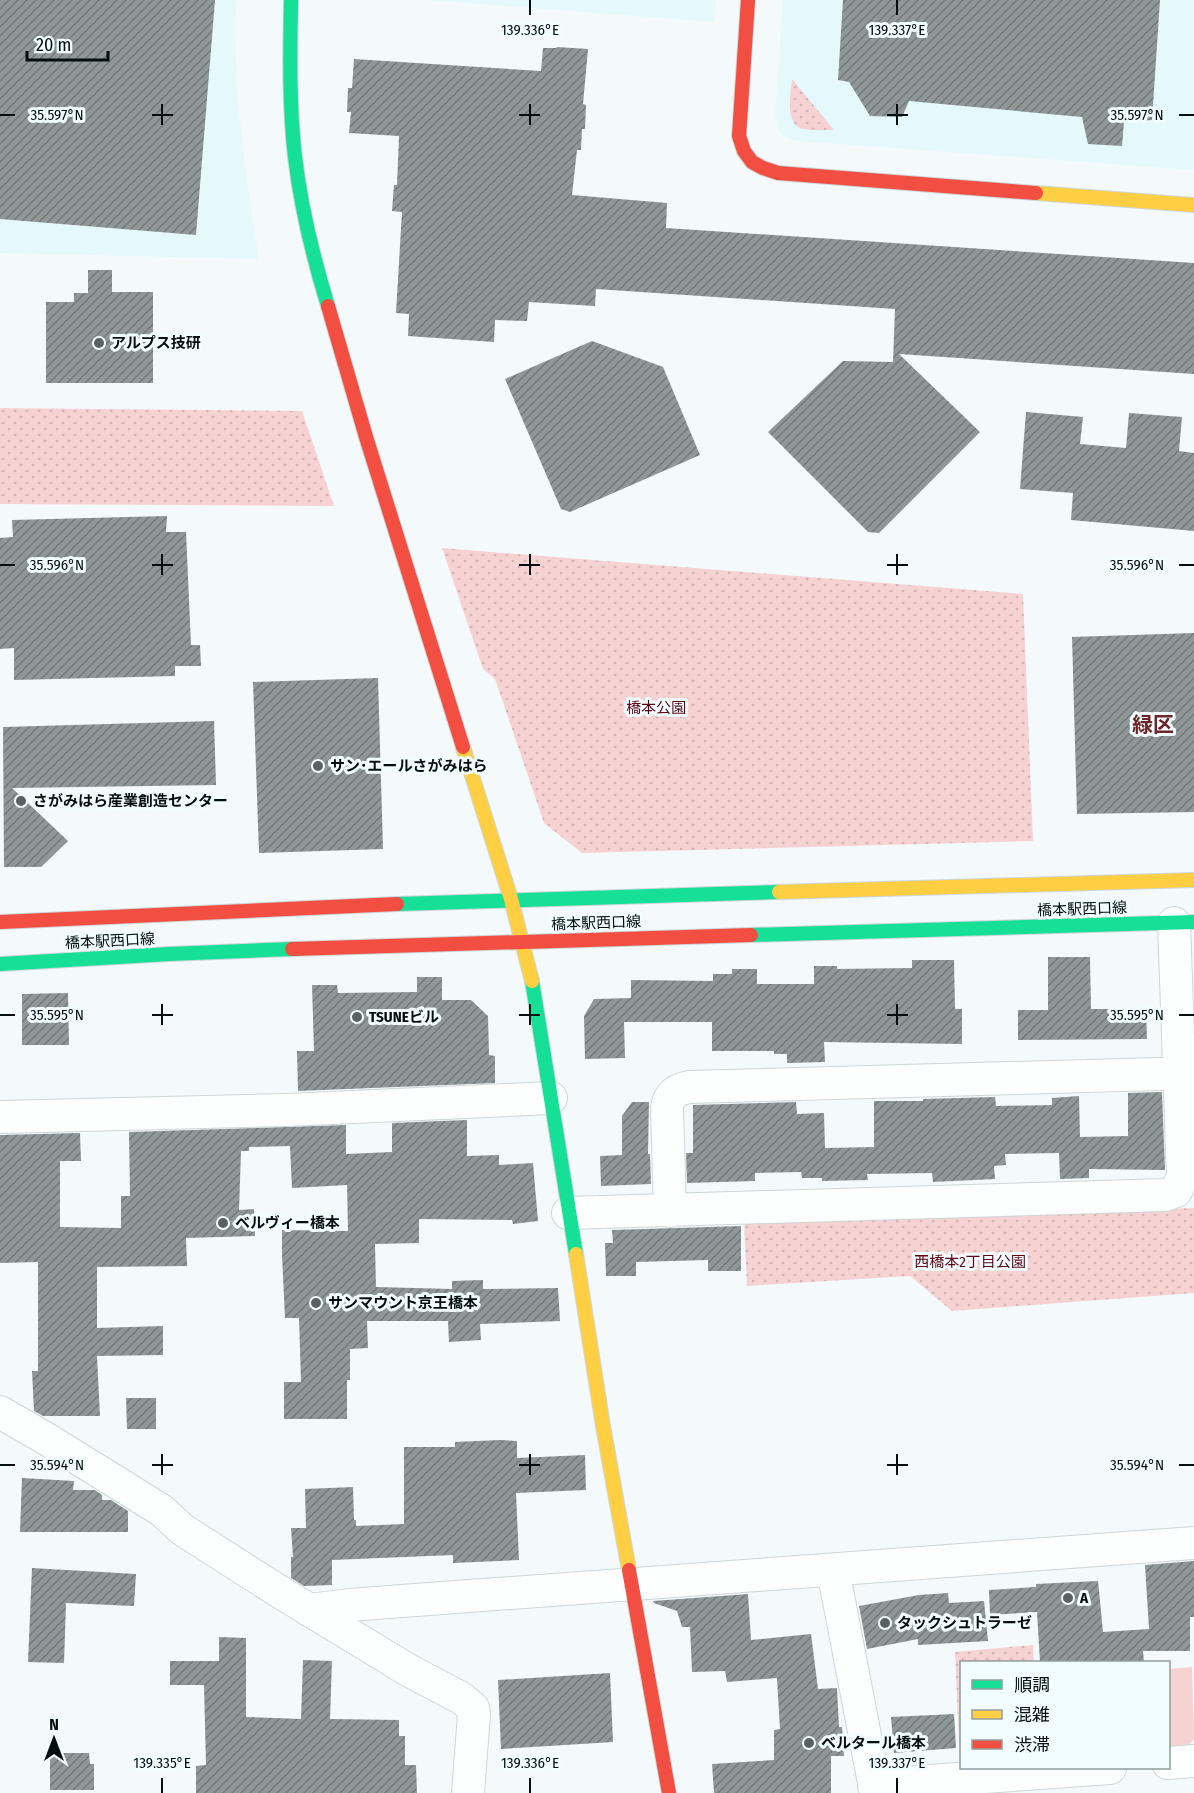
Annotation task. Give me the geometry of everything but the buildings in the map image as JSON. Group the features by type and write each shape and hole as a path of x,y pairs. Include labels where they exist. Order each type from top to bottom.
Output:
{"street":[{"path":"291,0 289,69 295,158 321,287 511,899 534,989 568,1214 669,1793"},
{"path":"747,0 739,136 746,157 763,170 1194,205"},
{"name":"橋本駅西口線","path":"0,922 511,899 1194,880"},
{"path":"568,1214 1166,1195 1176,1191 1183,1177 1187,1073 1184,922"},
{"name":"橋本駅西口線","path":"0,964 214,952 1184,922"},
{"path":"670,1211 667,1108 671,1095 678,1090 877,1081 1187,1073"},
{"path":"0,1117 287,1110 551,1098"},
{"path":"0,1412 151,1504 183,1530 309,1610 408,1670 461,1698 472,1708 474,1714 468,1793"},
{"path":"309,1610 408,1600 1194,1543"},
{"path":"834,1570 875,1789 1089,1769"},
{"path":"1170,1763 1194,1761"}],"shaded area":[{"path":"0,0 237,0 235,26 238,104 259,259 0,253"},
{"path":"427,0 716,0 715,22"},
{"path":"783,0 1194,0 1194,170 796,141 787,138 777,129 775,112"}],"green space":[{"path":"792,79 834,130 807,130 795,125 790,106"},
{"path":"0,408 302,411 334,506 0,504"},
{"name":"橋本公園","path":"442,548 1023,594 1033,841 582,853 544,823 495,679 483,669"},
{"name":"西橋本2丁目公園","path":"1194,1208 1194,1293 952,1311 910,1276 747,1286 744,1221"},
{"path":"1033,1645 1034,1661 960,1661 960,1765 955,1652"},
{"path":"1192,1667 1194,1739 1186,1748 1170,1750 1170,1669"}],"traffic: fast":[{"path":"291,0 290,59 295,157 308,232 328,306"},
{"path":"397,904 779,892"},
{"path":"751,935 1194,922"},
{"path":"0,964 292,949"},
{"path":"532,981 576,1254"}],"traffic: slow":[{"path":"1036,193 1194,205"},
{"path":"463,747 511,899 532,981"},
{"path":"779,892 1194,880"},
{"path":"576,1254 603,1426 629,1570"}],"traffic: jam":[{"path":"748,0 739,136 744,151 752,162 778,173 1036,193"},
{"path":"328,306 366,437 463,747"},
{"path":"0,922 397,904"},
{"path":"292,949 751,935"},
{"path":"629,1570 669,1793"}],"place":[{"name":"アルプス技研","path":"99,343"},
{"name":"サン･エールさがみはら","path":"318,766"},
{"name":"さがみはら産業創造センター","path":"21,801"},
{"name":"TSUNEビル","path":"357,1017"},
{"name":"ベルヴィー橋本","path":"223,1223"},
{"name":"サンマウント京王橋本","path":"316,1303"},
{"name":"A","path":"1068,1598"},
{"name":"タックシュトラーゼ","path":"885,1623"},
{"name":"ベルタール橋本","path":"809,1743"}],"district":[{"name":"緑区","path":"1153,725"}]}
